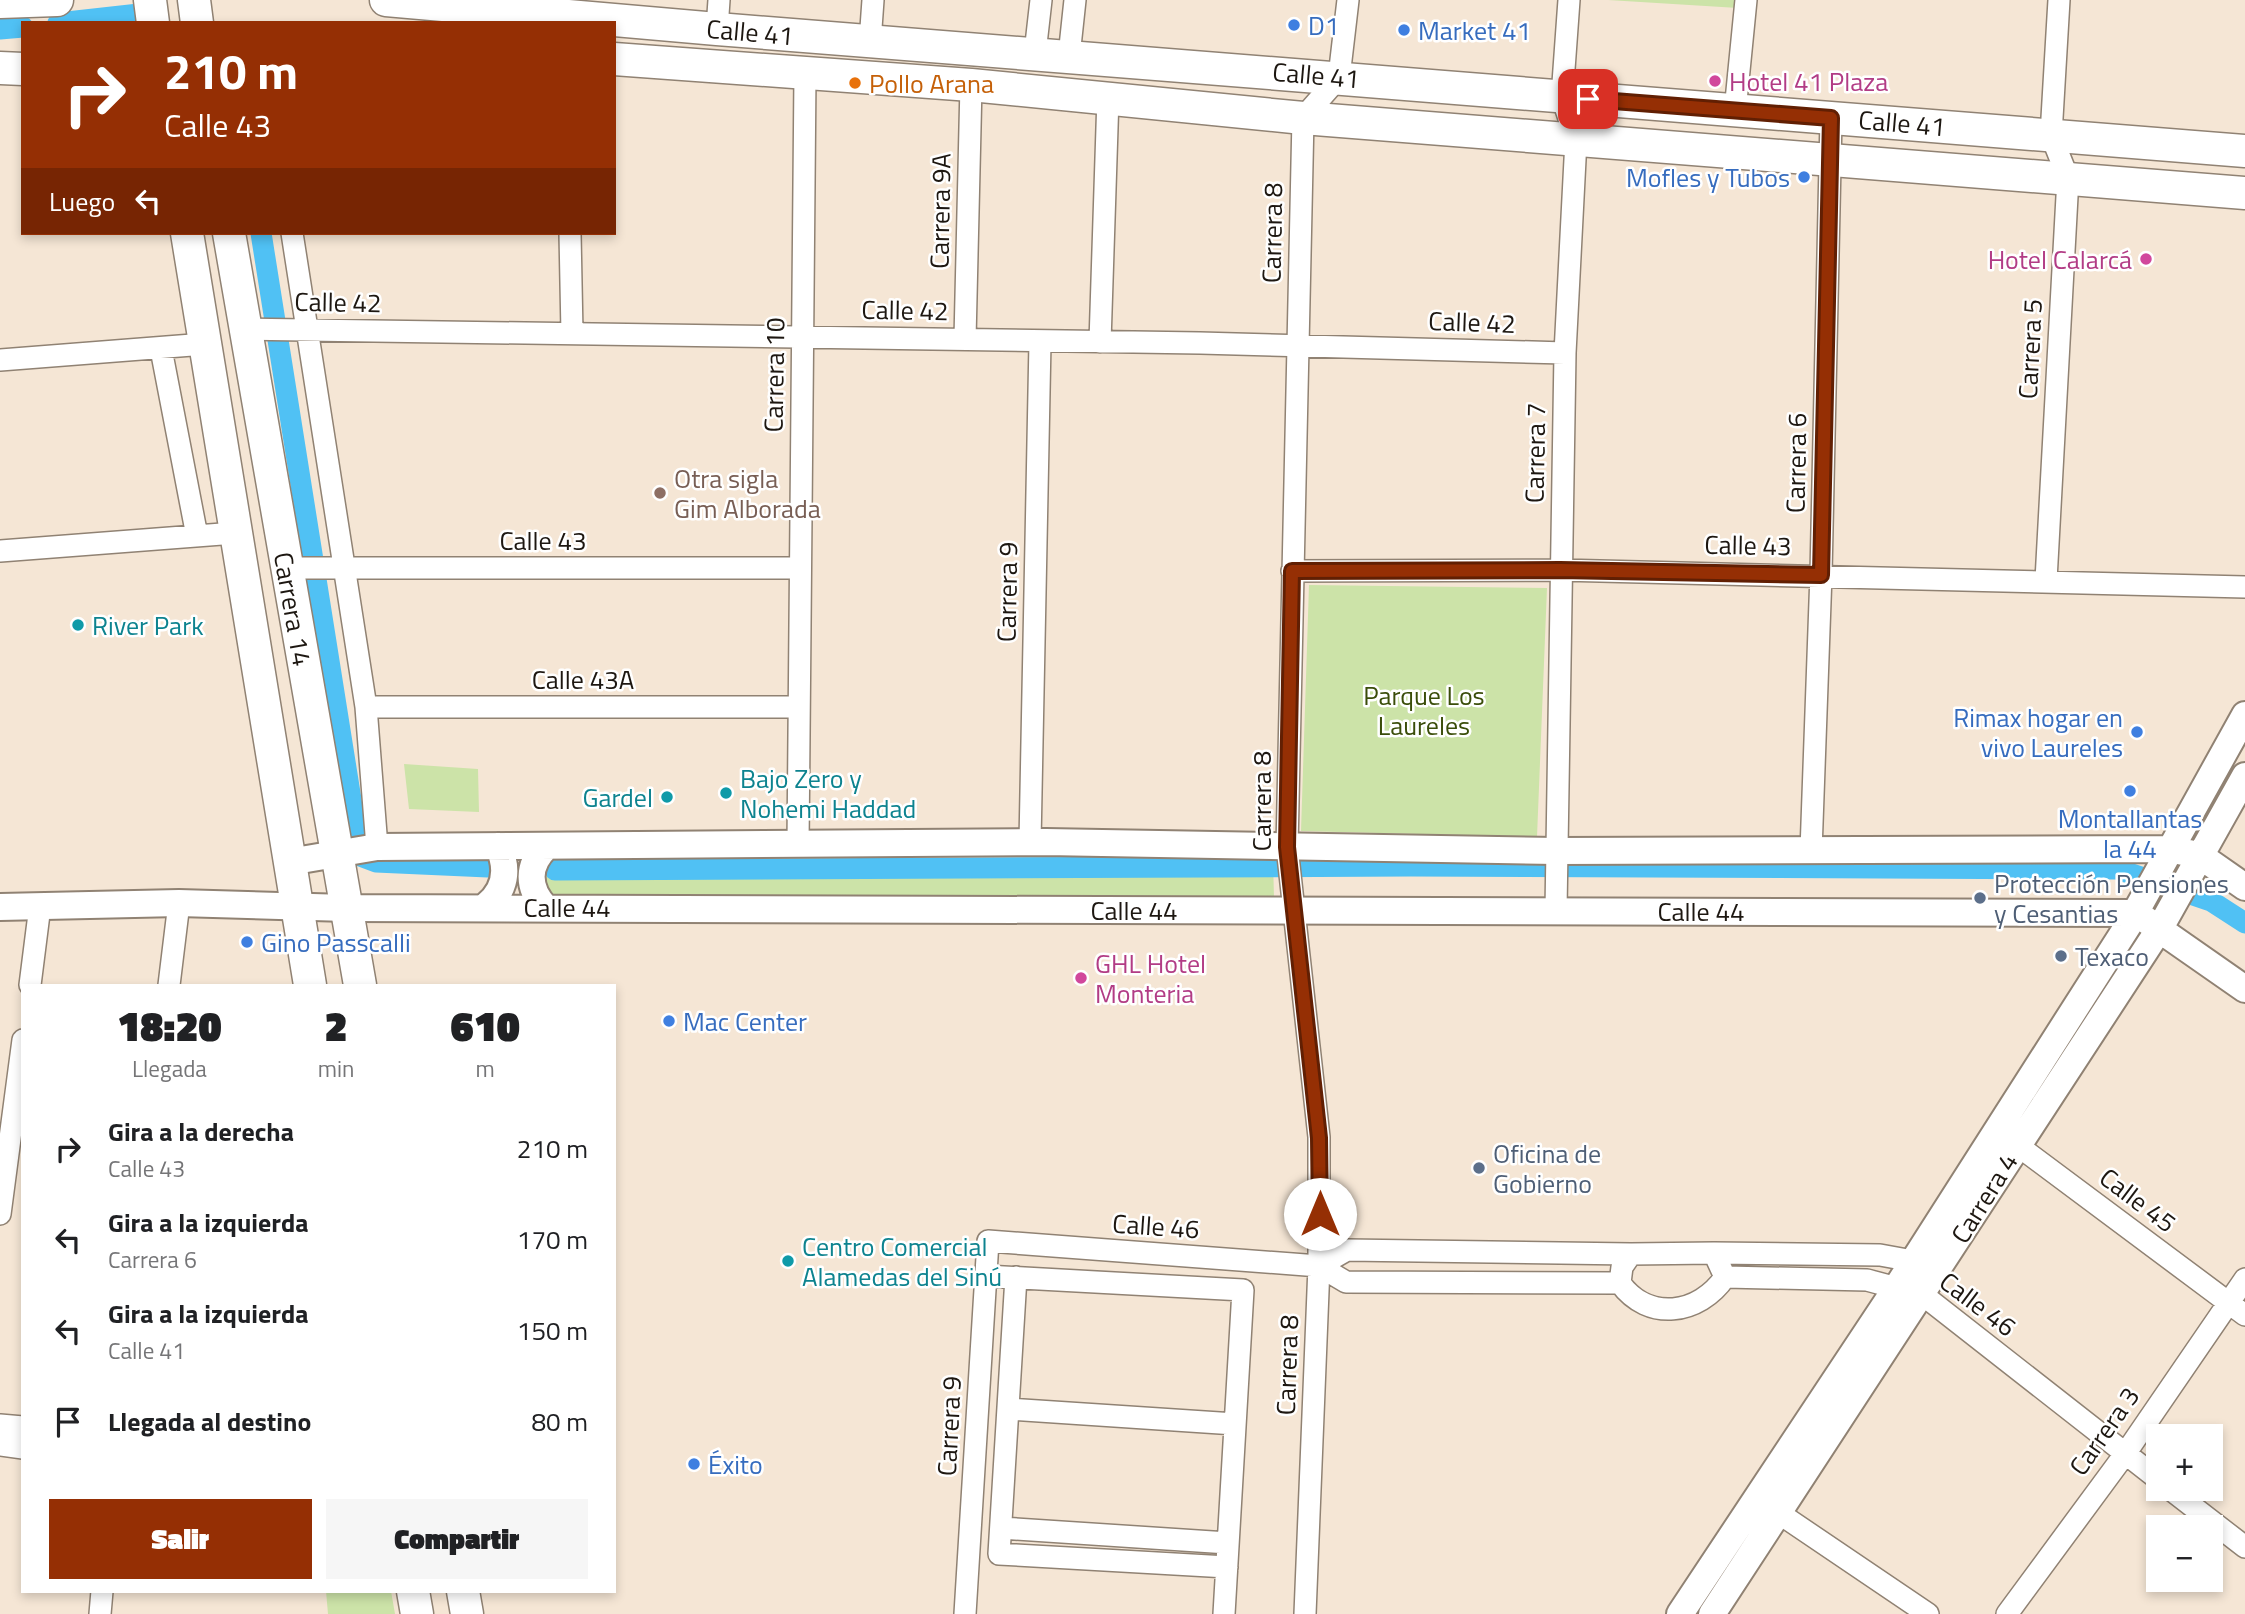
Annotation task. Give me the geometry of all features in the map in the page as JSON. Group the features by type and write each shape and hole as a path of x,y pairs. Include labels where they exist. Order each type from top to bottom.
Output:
{"main road":[{"path":"0,2 57,0"},
{"path":"150,0 153,21"},
{"path":"194,0 197,21"},
{"name":"Calle 41","path":"399,1 718,15 870,42 1339,77 2245,151"},
{"name":"Calle 41","path":"616,59 971,85 1303,118 1832,158 2245,193"},
{"path":"0,68 21,69"},
{"name":"Carrera 14","path":"187,235 310,984"},
{"name":"Carrera 14","path":"230,235 255,329 293,568 358,850 346,908 360,984"},
{"path":"413,1593 417,1614"},
{"path":"463,1593 467,1614"}],"street":[{"path":"870,42 873,0"},
{"path":"1035,53 1041,0"},
{"path":"1069,56 1075,0"},
{"path":"1303,118 1339,77 1348,0"},
{"name":"Carrera 7","path":"1557,903 1565,353 1576,140 1562,97 1569,0"},
{"path":"1735,111 1746,0"},
{"name":"Carrera 5","path":"2046,580 2068,178 2051,135 2059,0"},
{"name":"Carrera 10","path":"798,845 805,74"},
{"name":"Carrera 9A","path":"965,339 971,85"},
{"path":"1100,342 1108,97"},
{"name":"Carrera 8","path":"1303,118 1287,853 1319,1138 1320,1266 1305,1614"},
{"name":"Carrera 6","path":"1811,851 1821,575 1831,118"},
{"path":"292,235 299,329 338,569 366,707 358,850"},
{"path":"570,235 572,333"},
{"name":"Calle 42","path":"255,329 1298,345 1565,353"},
{"name":"Carrera 9","path":"1030,842 1040,342"},
{"path":"0,360 205,345"},
{"path":"161,349 197,536"},
{"path":"0,551 235,533"},
{"name":"Calle 43","path":"293,568 800,568"},
{"name":"Calle 43","path":"1292,571 1560,570 2245,587"},
{"name":"Calle 43A","path":"366,707 799,707"},
{"path":"1680,1614 1767,1505 1913,1261 2007,1138 2245,715"},
{"name":"Carrera 4","path":"1713,1614 1767,1505 1923,1295 2007,1138 2166,919 2245,776"},
{"path":"289,862 358,850 498,846 1030,842 1287,853 1556,857 1811,851 2163,859 2196,862 2245,887"},
{"path":"486,906 495,899 505,879 505,867 498,846"},
{"path":"545,907 533,891 531,882 534,862 546,847"},
{"path":"169,984 178,903"},
{"name":"Calle 44","path":"0,906 178,903 346,908 1557,903 2139,907"},
{"path":"30,984 40,906"},
{"path":"2139,907 2166,919 2245,989"},
{"path":"0,1214 21,1055"},
{"name":"Calle 45","path":"2007,1138 2245,1315"},
{"name":"Carrera 9","path":"965,1614 988,1241"},
{"name":"Calle 46","path":"988,1241 1320,1266 1346,1282 1620,1283"},
{"path":"1320,1266 1346,1250 1631,1254"},
{"path":"1631,1254 1622,1267 1620,1283 1630,1297 1661,1310 1682,1308 1705,1300 1725,1277 1714,1253"},
{"name":"Calle 46","path":"1631,1254 1880,1255 1913,1261"},
{"path":"986,1276 1016,1277 999,1554 1227,1567"},
{"name":"Carrera 8","path":"1016,1277 1243,1290 1224,1614"},
{"name":"Calle 46","path":"1725,1277 1867,1280 1923,1295 2146,1470"},
{"name":"Carrera 3","path":"2007,1614 2124,1454 2227,1301 2245,1279"},
{"path":"1008,1409 1235,1424"},
{"path":"0,1425 21,1427"},
{"path":"0,1445 21,1448"},
{"path":"2186,1501 2245,1547"},
{"path":"1767,1505 1928,1614"},
{"path":"1001,1528 1228,1543"},
{"path":"100,1614 102,1593"}],"green space":[{"path":"1608,0 1739,0 1738,8"},
{"name":"Parque Los Laureles","path":"1309,585 1547,588 1537,837 1301,831"},
{"path":"404,764 478,769 479,812 409,809"},
{"path":"1273,859 1274,898 548,894 545,869 549,860"},
{"path":"326,1593 391,1593 395,1614 328,1614"}],"waterway":[{"path":"76,21 139,14"},
{"path":"0,29 21,27"},
{"path":"261,235 360,856 376,862 488,867"},
{"path":"555,870 1411,866 2117,869 2211,901 2245,923"}],"place":[{"name":"D1","path":"1294,25"},
{"name":"Market 41","path":"1404,30"},
{"name":"Hotel 41 Plaza","path":"1715,81"},
{"name":"Pollo Arana","path":"855,83"},
{"name":"Mofles y Tubos","path":"1804,177"},
{"name":"Hotel Calarcá","path":"2146,259"},
{"name":"Otra sigla Gim Alborada","path":"660,493"},
{"name":"River Park","path":"78,625"},
{"name":"Rimax hogar en vivo Laureles","path":"2137,732"},
{"name":"Montallantas la 44","path":"2130,791"},
{"name":"Bajo Zero y Nohemi Haddad","path":"726,793"},
{"name":"Gardel","path":"667,797"},
{"name":"Protección Pensiones y Cesantias","path":"1980,898"},
{"name":"Gino Passcalli","path":"247,942"},
{"name":"Texaco","path":"2061,956"},
{"name":"GHL Hotel Monteria","path":"1081,978"},
{"name":"Mac Center","path":"669,1021"},
{"name":"Oficina de Gobierno","path":"1479,1168"},
{"name":"Centro Comercial Alamedas del Sinú","path":"788,1261"},
{"name":"Éxito","path":"694,1464"}],"route":[{"path":"1320,1214 1319,1138 1314,1078 1287,847 1292,571 1560,570 1821,575 1831,118 1588,99"}]}
